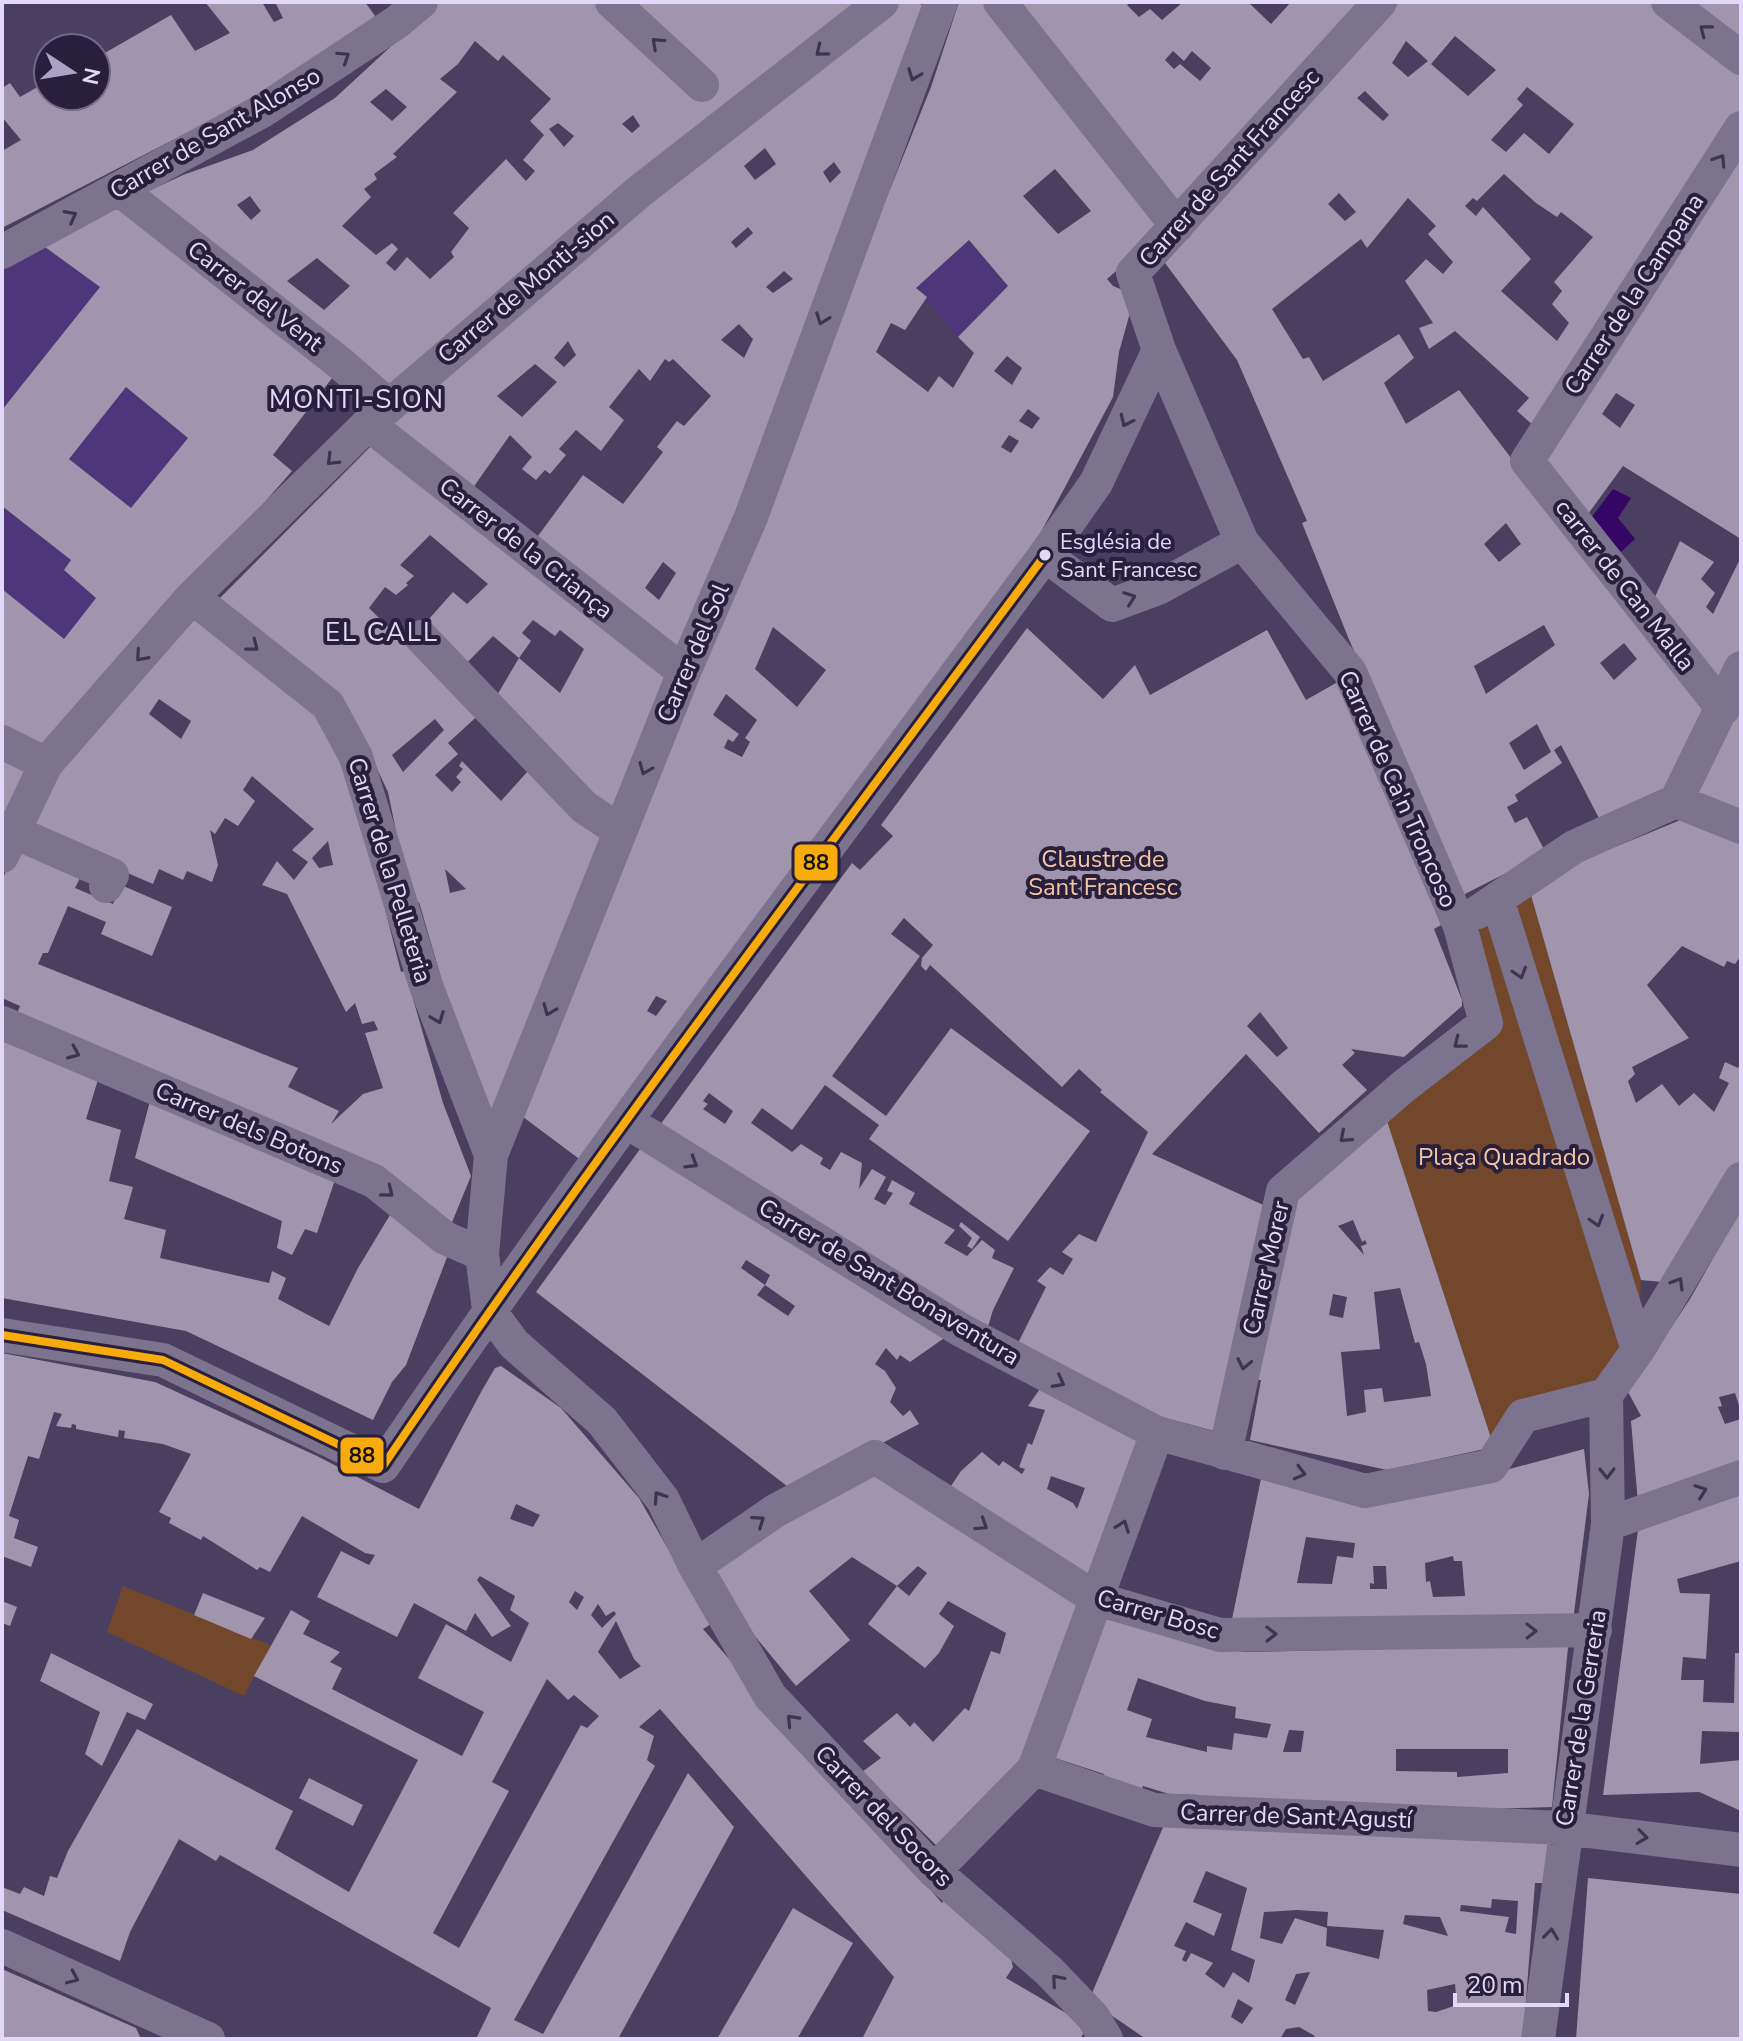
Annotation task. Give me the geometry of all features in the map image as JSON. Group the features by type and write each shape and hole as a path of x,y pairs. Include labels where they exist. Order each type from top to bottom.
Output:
{"street":[{"path":"612,2 702,85"},
{"name":"Carrer de Monti-sion","path":"8,844 46,764 192,597 378,414 640,191 882,2"},
{"name":"Carrer del Sol","path":"489,1310 482,1254 491,1155 684,672 751,517 941,2"},
{"path":"1000,2 1177,226"},
{"name":"Carrer de Sant Francesc","path":"1159,350 1133,273 1380,2"},
{"path":"1668,2 1741,58"},
{"name":"Carrer de Sant Alonso","path":"2,252 262,111 400,9"},
{"name":"Carrer de la Campana","path":"1527,461 1741,128"},
{"name":"Carrer del Vent","path":"120,190 340,363 378,414"},
{"path":"2,1335 163,1360 383,1466 489,1310 626,1121 1096,483 1159,350"},
{"name":"Carrer de Ca'n Troncoso","path":"1159,350 1242,542 1350,672 1460,926 1486,1023 1404,1086"},
{"name":"Carrer de la Criança","path":"378,414 684,672"},
{"name":"carrer de Can Malla","path":"1527,461 1723,709"},
{"path":"1045,555 1112,605 1158,588 1242,542"},
{"name":"Carrer de la Pelleteria","path":"192,597 328,705 356,757 425,983 491,1155"},
{"path":"421,637 584,807 620,831"},
{"path":"1460,926 1574,847 1676,801 1741,668"},
{"path":"2,742 46,764"},
{"path":"1676,801 1741,827"},
{"path":"8,844 112,875 106,886"},
{"path":"1497,899 1638,1350"},
{"name":"Carrer dels Botons","path":"2,1023 374,1181 445,1238 482,1254"},
{"name":"Carrer Morer","path":"1225,1453 1283,1191 1404,1086"},
{"name":"Carrer de Sant Bonaventura","path":"626,1121 961,1330 1157,1433 1225,1453 1365,1491 1491,1466 1523,1416 1606,1395"},
{"path":"1606,1395 1638,1350 1741,1179"},
{"name":"Carrer del Socors","path":"489,1310 514,1344 602,1421 663,1500 695,1566 770,1696 934,1871 1049,1971 1093,2017 1106,2039"},
{"name":"Carrer de la Gerreria","path":"1538,2039 1564,1828 1608,1524 1606,1395"},
{"path":"934,1871 1034,1769 1157,1433"},
{"name":"Carrer Bosc","path":"695,1566 775,1511 875,1457 1097,1599 1220,1635 1595,1630"},
{"path":"1608,1524 1741,1477"},
{"name":"Carrer de Sant Agustí","path":"1034,1769 1154,1810 1564,1828 1741,1850"},
{"path":"2,1946 207,2039"}],"shaded area":[{"path":"914,128 949,139 985,135 1034,188 965,235 1008,286 958,337 916,288 886,198"},
{"path":"123,202 127,336 292,471 2,734 2,272"},
{"path":"1613,489 1631,498 1618,518 1635,539 1621,552 1591,518"}],"green space":[{"name":"Plaça Quadrado","path":"1531,895 1641,1280 1638,1350 1606,1395 1494,1447 1386,1118 1486,1023 1460,926"},
{"path":"123,1586 271,1645 244,1696 107,1632"}],"building":[{"path":"205,2 266,2 263,4 274,22 283,18 275,2 365,2 378,20 282,84 2,228 2,151 21,140 2,117 2,88 10,83 20,97 32,90 32,112 112,112 112,49 171,15 195,51 230,33"},
{"path":"439,2 862,2 392,395 142,194 183,175 253,150 335,98","holes":["475,41 498,61 503,55 551,99 530,121 544,135 523,160 535,171 526,181 506,159 453,213 469,228 451,252 454,257 430,279 407,257 395,271 386,263 398,249 392,243 376,255 342,226 371,197 364,189 377,179 374,174 397,157 393,154 457,92 440,79 458,64","386,89 407,107 392,121 370,102","633,115 640,126 632,133 622,124","558,123 574,136 564,147 549,129","250,196 261,211 251,220 237,205","317,258 350,286 324,310 287,281"]},
{"path":"896,2 919,2 931,16 679,660 532,544 583,475 623,504 663,452 657,447 677,421 684,426 711,396 673,359 669,362 665,359 650,381 639,369 609,407 624,420 601,451 576,430 559,449 566,455 550,474 545,470 536,480 522,469 532,457 510,435 468,495 390,427 550,285","holes":["765,148 776,164 755,180 744,166","834,162 841,172 830,183 823,172","748,227 753,233 736,248 731,242","784,271 793,279 773,293 766,287","739,324 753,339 744,358 721,340","568,341 576,355 564,367 554,358","535,364 557,382 522,417 497,396","663,562 676,573 659,600 645,588"]},
{"path":"959,2 992,2 1163,231 1107,279 1113,286 1135,295 1119,352 1113,397 1040,534 582,1161 519,1114 931,87","holes":["1055,169 1091,211 1058,234 1023,196","969,240 1008,286 958,337 974,353 953,388 939,376 928,392 876,352 891,323 905,330 927,297 916,288","1007,356 1022,368 1012,385 994,371","1028,409 1040,418 1032,429 1019,421","1009,435 1019,441 1011,453 1001,447","773,627 826,670 797,707 755,669","726,694 757,720 745,738 750,742 742,757 724,748 728,739 733,742 739,734 713,715","656,996 667,1001 656,1016 647,1011"]},
{"path":"1021,2 1131,2 1127,5 1139,17 1150,9 1162,20 1183,2 1248,2 1271,24 1291,2 1366,2 1179,213","holes":["1173,51 1184,61 1192,51 1211,68 1200,81 1180,64 1174,69 1165,60"]},
{"path":"1399,2 1658,2 1741,63 1741,117 1535,427 1517,411 1529,398 1455,331 1429,349 1419,328 1433,323 1405,281 1426,259 1443,274 1453,262 1428,234 1436,226 1408,198 1367,248 1361,239 1272,309 1303,359 1309,357 1323,381 1399,334 1414,358 1384,383 1406,424 1459,390 1703,709 1666,791 1602,824 1561,745 1554,750 1562,763 1515,795 1518,801 1507,807 1515,823 1527,817 1546,853 1459,897 1348,637 1302,523 1307,521 1237,360 1165,263","holes":["1455,36 1496,70 1468,96 1431,64","1406,41 1428,61 1408,77 1392,63","1527,87 1574,124 1549,154 1524,133 1506,152 1491,140 1523,105 1517,99","1365,91 1389,115 1383,121 1357,98","1504,174 1536,203 1557,217 1561,212 1593,237 1554,282 1562,291 1552,304 1569,323 1557,341 1501,291 1531,259 1483,207 1476,216 1465,206 1473,198 1477,201","1339,193 1356,212 1345,221 1328,204","1506,523 1521,544 1499,562 1484,544","1544,625 1555,645 1486,694 1474,666","1624,643 1637,659 1614,680 1600,663","1537,724 1551,752 1524,770 1509,743"]},
{"path":"1689,2 1741,2 1741,41"},
{"path":"1741,144 1741,539 1623,466 1583,521 1543,466","holes":["1616,393 1635,405 1620,428 1602,414"]},
{"path":"123,202 339,369 273,455 292,471 43,755 2,734 2,589 64,639 96,598 64,570 71,560 2,506 2,410 100,287 45,247","holes":["126,387 188,438 131,508 69,459"]},
{"path":"380,437 675,672 615,822 493,702 519,658 493,636 461,669 420,629 453,592 467,604 488,584 430,535 400,565 414,576 406,583 408,585 396,595 385,587 369,608 408,647 484,710 448,743 458,754 435,775 452,792 461,782 456,777 463,769 459,766 462,761 501,801 537,761 610,833 497,1113 479,1108 419,902 412,909 388,792 364,741 215,603","holes":["533,620 555,636 560,630 584,649 560,693 519,658 531,641 522,633","435,719 444,730 403,772 392,755","445,869 466,889 450,893"]},
{"path":"1680,541 1714,562 1701,579 1715,593 1706,607 1713,614 1741,557 1741,653 1725,690 1654,599"},
{"path":"191,610 324,718 351,775 401,972 405,971 443,1103 471,1176 448,1232 16,1016 20,1006 2,998 2,880 20,841 84,870 75,888 113,904 121,885 172,907 152,956 101,934 106,922 68,906 48,953 43,953 38,964 298,1068 288,1087 339,1111 331,1124 363,1094 383,1088 365,1033 378,1030 374,1021 362,1024 355,1003 346,1012 287,894 262,885 277,861 294,880 308,862 292,850 314,829 252,776 243,790 255,801 238,826 225,818 215,834 210,830 218,865 212,882 187,871 183,880 159,869 153,884 26,829 54,776","holes":["159,699 191,721 181,739 149,714","328,841 333,865 319,868 312,858"]},
{"path":"1027,628 1103,699 1135,665 1150,695 1267,630 1306,700 1343,679 1441,925 1434,929 1462,1006 1404,1057 1351,1049 1355,1053 1342,1065 1367,1090 1319,1133 1246,1054 1152,1154 1272,1209 1222,1433 1154,1415 1017,1345 1046,1287 1037,1281 1050,1267 1063,1275 1073,1259 1062,1252 1079,1234 1096,1242 1148,1132 1100,1092 1102,1090 1079,1069 1062,1087 930,965 926,971 921,966 922,958 933,945 904,918 891,934 920,956 832,1076 886,1116 951,1028 1090,1131 1008,1241 869,1139 879,1125 825,1085 792,1130 762,1108 751,1123 792,1152 801,1144 823,1158 820,1164 830,1170 841,1152 862,1163 859,1189 872,1169 886,1177 874,1199 885,1205 893,1193 887,1191 892,1180 915,1193 909,1204 955,1230 944,1243 967,1256 982,1240 995,1250 992,1258 1014,1268 993,1310 987,1330 660,1125 852,863 860,870 893,836 881,825","holes":["1260,1012 1288,1048 1277,1057 1247,1026","709,1093 733,1111 725,1124 703,1109 708,1104 703,1101"]},
{"path":"1741,697 1741,816 1694,796"},
{"path":"2,750 36,767 2,837"},
{"path":"1695,814 1741,832 1741,956 1735,964 1727,961 1724,967 1682,946 1647,985 1689,1038 1632,1067 1635,1074 1628,1081 1636,1103 1662,1084 1679,1106 1694,1093 1714,1112 1729,1083 1719,1078 1725,1062 1738,1068 1741,1063 1741,1165 1662,1282 1641,1280 1531,895 1581,861"},
{"path":"2,1033 100,1073 86,1119 121,1130 109,1181 133,1187 124,1219 166,1230 160,1258 269,1283 272,1271 286,1278 278,1299 329,1326 358,1268 393,1210 449,1252 406,1365 392,1382 373,1420 186,1331 2,1298"},
{"path":"150,1101 337,1174 317,1233 305,1229 292,1255 277,1248 282,1221 135,1158"},
{"path":"1386,1118 1494,1447 1387,1470 1250,1440 1261,1380 1254,1380 1297,1199","holes":["1353,1220 1362,1242 1365,1240 1367,1244 1361,1246 1364,1255 1338,1226","1400,1288 1415,1343 1419,1342 1426,1364 1431,1396 1384,1402 1382,1388 1364,1390 1366,1412 1347,1416 1341,1352 1380,1349 1374,1292","1333,1294 1347,1297 1343,1318 1329,1315"]},
{"path":"643,1145 950,1334 910,1362 900,1355 897,1360 886,1348 875,1364 885,1371 896,1388 890,1402 903,1416 910,1410 919,1424 792,1490 536,1292","holes":["746,1260 770,1275 765,1285 741,1268","765,1285 795,1306 788,1316 757,1295"]},
{"path":"1741,1209 1741,1412 1735,1393 1719,1397 1722,1406 1718,1407 1725,1424 1741,1419 1741,1470 1638,1503 1631,1421 1641,1416 1628,1392 1690,1299"},
{"path":"961,1222 980,1237 972,1249 967,1246 972,1238 959,1226"},
{"path":"2,1353 155,1382 317,1456 419,1509 481,1392 495,1368 501,1366 561,1408 639,1498 711,1624 703,1629 942,1903 946,1897 1010,1955 1013,1967 1006,1978 1088,2026 1080,2039 862,2039 894,1977 660,1709 639,1727 654,1736 647,1760 655,1766 514,2020 543,2034 688,1773 734,1827 618,2039 476,2039 491,2008 220,1855 216,1861 179,1839 130,1932 120,1961 2,1910 2,1887 20,1894 24,1887 44,1896 50,1876 57,1878 68,1851 137,1729 293,1811 275,1849 349,1892 418,1760 254,1676 291,1610 310,1621 303,1634 340,1652 330,1662 342,1668 332,1689 462,1756 484,1712 418,1678 446,1624 511,1662 529,1623 510,1610 515,1596 480,1576 477,1580 511,1626 492,1637 475,1613 466,1631 414,1603 397,1637 317,1597 341,1551 369,1565 375,1555 365,1553 302,1516 270,1572 260,1567 257,1570 203,1536 201,1540 169,1523 171,1518 159,1512 191,1454 163,1444 124,1438 125,1431 119,1430 118,1437 76,1429 76,1425 72,1424 71,1428 56,1426 62,1414 54,1412 39,1459 28,1456 9,1516 19,1520 14,1538 38,1547 31,1567 2,1556","holes":["516,1504 540,1515 533,1527 510,1519","575,1591 584,1597 577,1610 569,1602","598,1604 606,1616 614,1611 616,1614 602,1628 591,1615","616,1621 634,1659 641,1666 620,1679 598,1652","547,1679 568,1700 574,1695 599,1716 587,1728 581,1725 459,1948 433,1933 509,1791 492,1782"]},
{"path":"1044,1383 1150,1437 1094,1583 947,1492 961,1471 982,1452 999,1466 1003,1461 1022,1474 1025,1469 1019,1467 1028,1443 1032,1445 1045,1410 1028,1406","holes":["1051,1476 1085,1488 1077,1509 1073,1503 1047,1489"]},
{"path":"1584,1449 1589,1494 1573,1621 1231,1624 1263,1469 1347,1492 1491,1474","holes":["1306,1537 1355,1543 1353,1558 1337,1556 1332,1584 1297,1583","1453,1556 1454,1561 1462,1561 1465,1596 1433,1597 1430,1581 1426,1582 1425,1563","1373,1566 1386,1566 1387,1589 1370,1589 1370,1583 1374,1584"]},
{"path":"882,1468 1086,1603 1032,1752 938,1847 862,1772 881,1758 863,1741 897,1713 910,1727 914,1722 933,1742 965,1708 969,1711 991,1651 1000,1654 1006,1633 948,1601 939,1614 954,1626 939,1653 925,1668 868,1624 897,1586 852,1557 809,1591 850,1640 796,1686 754,1635 712,1564","holes":["918,1566 927,1573 909,1596 897,1586"]},
{"path":"1741,1495 1741,1561 1677,1579 1680,1593 1710,1594 1706,1659 1683,1657 1681,1680 1704,1680 1703,1702 1734,1703 1735,1653 1741,1653 1741,1732 1702,1731 1700,1764 1741,1760 1741,1811 1699,1792 1603,1795 1638,1530"},
{"path":"203,1593 265,1618 251,1639 194,1615"},
{"path":"2,1601 17,1607 10,1626 2,1623"},
{"path":"1109,1608 1221,1648 1244,1652 1428,1648 1569,1638 1552,1807 1458,1810 1199,1803 1199,1795 1169,1794 1143,1786 1140,1796 1101,1783 1104,1774 1055,1758","holes":["1138,1678 1205,1701 1236,1707 1235,1718 1271,1724 1267,1738 1234,1733 1232,1750 1207,1746 1207,1752 1146,1737 1152,1719 1127,1710","1289,1730 1304,1731 1301,1752 1283,1752","1396,1749 1508,1749 1508,1773 1457,1777 1457,1772 1396,1771"]},
{"path":"51,1653 153,1704 145,1720 127,1712 102,1766 85,1754 100,1712 40,1681"},
{"path":"309,1778 363,1805 353,1826 299,1798"},
{"path":"1164,1825 1550,1835 1549,1883 1535,1883 1523,2039 1313,2039 1315,2036 1299,2027 1286,2029 1280,2039 1146,2039 1089,2000","holes":["1206,1871 1247,1888 1231,1950 1255,1960 1249,1983 1233,1972 1224,1988 1205,1974 1213,1963 1191,1953 1186,1962 1182,1960 1186,1951 1174,1946 1186,1922 1214,1936 1222,1914 1193,1902","1492,1899 1518,1901 1516,1934 1505,1932 1509,1917 1460,1911 1461,1905 1491,1908","1264,1912 1328,1912 1327,1926 1384,1930 1379,1959 1326,1946 1327,1928 1295,1918 1282,1944 1260,1938","1405,1915 1440,1917 1448,1936 1403,1924","1310,1972 1295,2005 1285,2000 1296,1974","1455,1984 1457,2005 1436,2012 1428,2011 1427,1990","1238,1999 1253,2008 1242,2024 1231,2017"]},
{"path":"1588,1878 1741,1894 1741,2039 1576,2039"},
{"path":"793,1908 853,1943 797,2039 717,2039"},
{"path":"2,1969 136,2028 141,2039 2,2039"}],"transit line":[{"name":"88","path":"2,1335 163,1360 383,1466 626,1120 1045,555"}],"place":[{"name":"Església de Sant Francesc","path":"1045,555"}],"district":[{"name":"MONTI-SION","path":"357,399"},
{"name":"EL CALL","path":"382,632"}],"park label":[{"name":"Claustre de Sant Francesc","path":"1103,873"}]}
